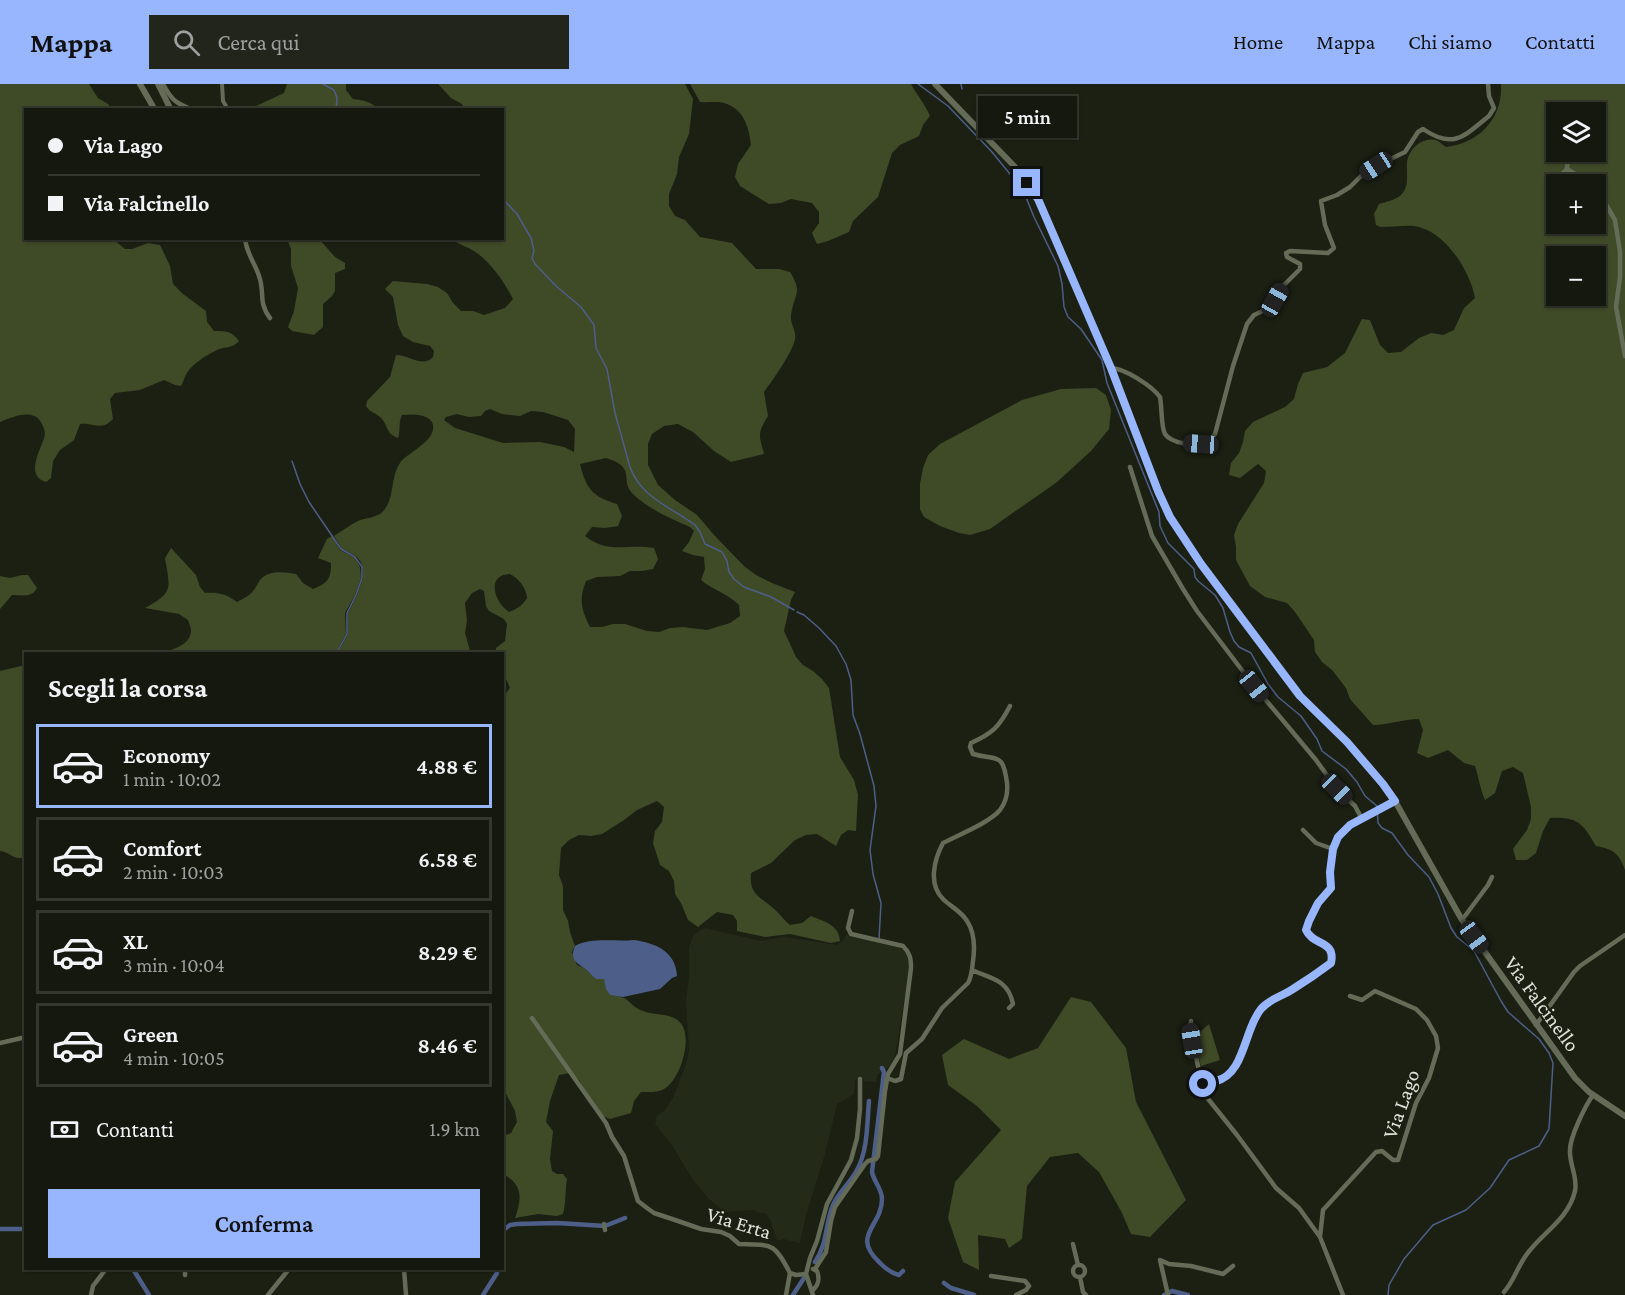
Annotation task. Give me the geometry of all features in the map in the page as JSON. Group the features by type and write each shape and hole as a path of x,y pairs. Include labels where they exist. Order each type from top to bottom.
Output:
{"street":[{"path":"140,84 154,108"},
{"path":"158,84 170,108"},
{"path":"163,84 173,100 188,108"},
{"path":"222,84 223,102 226,108"},
{"name":"Via Falcinello","path":"935,84 1016,168 1038,199 1111,368 1158,491 1170,517 1201,564 1300,696 1347,742 1383,784 1462,920 1582,1087 1625,1116"},
{"path":"1111,368 1114,367 1146,383 1161,397 1163,430 1170,440 1201,444 1210,440 1215,434 1247,324 1254,315 1272,304 1281,288 1300,269 1300,264 1287,257 1287,252 1325,253 1334,248 1325,225 1321,201 1337,195 1350,187 1363,174 1405,152 1418,132 1423,129 1437,138 1453,140 1462,136 1489,116 1494,108 1489,96 1488,84"},
{"path":"1562,174 1567,169 1567,162"},
{"path":"1567,169 1575,174"},
{"path":"1606,204 1615,220 1620,252 1620,277 1616,307 1625,356"},
{"path":"245,240 248,253 260,277 262,304 270,318"},
{"path":"1130,467 1152,536 1188,596 1254,686 1316,760 1337,789 1364,818"},
{"path":"887,1078 895,1081 901,1079 906,1053 922,1039 946,1003 971,978 975,945 973,933 967,921 940,896 933,879 933,871 943,843 998,813 1006,800 1007,788 1003,764 998,759 973,754 969,747 971,743 987,736 999,727 1010,706"},
{"path":"1203,1082 1218,1081 1238,1064 1246,1038 1263,1007 1331,963 1330,949 1311,938 1306,930 1318,903 1331,888 1330,872 1335,841 1350,825 1393,802"},
{"path":"1303,830 1316,843 1333,849"},
{"path":"1462,920 1492,877"},
{"path":"815,1269 826,1252 835,1207 865,1164 878,1156 887,1078 900,1054 911,968 911,958 908,950 903,946 852,935 848,928 852,911"},
{"path":"1536,1025 1574,972 1625,935"},
{"path":"972,970 1007,987 1013,1004 1009,1008"},
{"name":"Via Lago","path":"1320,1237 1323,1210 1376,1152 1382,1151 1395,1161 1400,1158 1416,1103 1430,1078 1438,1048 1436,1036 1416,1009 1375,991 1362,1000 1350,996"},
{"name":"Via Erta","path":"532,1018 606,1123 624,1156 638,1201 654,1213 701,1229 721,1232 739,1244 770,1246 779,1255 790,1273"},
{"path":"1191,1021 1192,1041 1205,1095 1276,1188 1299,1208 1320,1237 1343,1295"},
{"path":"0,1043 24,1037"},
{"path":"813,1293 806,1274 827,1204 851,1160 857,1138 860,1079"},
{"path":"1504,1292 1511,1284 1523,1260 1556,1224 1571,1202 1576,1189 1570,1148 1586,1106 1593,1095"},
{"path":"604,1224 605,1230"},
{"path":"1073,1244 1078,1265"},
{"path":"1168,1295 1160,1260 1169,1264 1191,1266 1223,1274 1233,1266"},
{"path":"1078,1265 1073,1272 1080,1277"},
{"path":"1078,1265 1085,1270 1080,1277"},
{"path":"808,1267 817,1271 819,1280 813,1293"},
{"path":"91,1295 93,1286 105,1270"},
{"path":"268,1295 288,1270"},
{"path":"404,1270 406,1295"},
{"path":"786,1295 790,1273 806,1274"},
{"path":"991,1276 1025,1281 1029,1286 1016,1295"},
{"path":"1080,1277 1083,1292 1086,1295"}],"shaded area":[{"path":"706,928 760,941 784,937 837,945 847,934 851,937 898,945 908,953 909,972 895,1056 889,1067 878,1074 876,1082 855,1079 854,1094 837,1104 800,1243 783,1239 777,1241 766,1213 754,1210 725,1212 709,1199 693,1180 672,1145 655,1124 657,1116 665,1110 674,1096 686,1064 689,1050 686,1001 689,948 693,936"}],"green space":[{"path":"0,84 89,84 98,98 111,108 24,108 24,240 114,240 125,249 148,243 160,245 170,266 173,284 206,311 207,322 214,331 228,332 239,341 217,350 196,363 187,373 181,386 164,380 140,390 115,393 110,399 113,419 101,426 80,424 74,440 60,450 53,461 51,478 46,482 40,479 35,469 45,434 38,419 34,416 23,415 0,422"},
{"path":"287,84 346,84 346,90 353,99 367,102 377,108 252,108 284,93"},
{"path":"438,84 685,84 693,99 689,134 679,157 677,174 669,194 669,206 675,216 685,220 700,237 732,243 756,269 779,269 790,272 797,290 791,316 795,336 786,359 764,392 768,416 760,435 764,454 731,462 714,451 693,432 678,424 664,426 652,434 648,444 648,465 658,485 697,515 744,566 756,575 795,592 784,631 796,657 829,688 840,757 854,780 858,795 856,831 848,830 841,835 836,846 817,834 806,835 795,840 771,863 751,873 752,886 756,894 790,925 802,923 811,916 834,927 840,941 831,943 790,934 765,937 737,931 737,921 733,915 717,912 698,927 688,920 675,894 674,881 669,871 660,865 653,843 655,831 662,822 664,807 657,801 637,810 602,834 579,835 569,840 561,848 559,875 563,886 563,910 575,946 572,952 577,965 596,979 604,979 610,995 624,998 640,1010 669,1016 679,1021 685,1032 686,1040 683,1060 670,1084 659,1091 641,1092 634,1101 631,1113 610,1119 600,1115 579,1080 570,1073 559,1075 546,1122 553,1131 550,1159 552,1171 563,1174 567,1179 563,1214 557,1216 538,1214 515,1218 519,1193 510,1178 504,1175 504,1136 511,1133 517,1122 515,1111 504,1090 504,694 510,688 504,674 504,652 496,652 496,648 505,641 507,624 504,619 489,611 484,591 480,589 472,593 465,603 467,621 465,633 470,652 338,652 348,634 348,613 363,578 363,567 356,556 342,549 334,536 358,521 380,514 385,509 400,463 427,440 433,429 432,422 426,417 402,415 398,438 391,434 378,415 366,406 367,401 390,377 396,355 425,361 433,357 434,351 430,346 413,342 403,336 398,325 393,297 385,289 393,281 427,284 447,293 461,311 473,311 484,315 505,308 513,299 502,280 482,257 454,240 504,240 504,108 464,108 462,104 451,98","holes":["490,409 502,414 520,416 531,411 543,412 568,420 575,429 574,452 564,447 540,442 503,443 455,428 444,420 446,417 457,414 469,417 481,416","606,458 622,466 630,490 641,501 694,531 682,551 704,557 705,569 701,580 739,605 740,616 730,623 707,630 683,627 659,632 625,624 590,627 582,604 582,593 586,581 597,577 620,576 630,571 653,569 658,559 654,548 611,547 594,542 585,536 592,527 618,526 622,516 617,504 592,491 585,480 580,464","510,574 522,584 527,598 524,603 509,612 500,602 495,584 497,579"]},
{"path":"690,84 911,84 930,116 919,136 900,145 892,153 878,197 853,221 849,232 817,244 812,233 819,223 819,212 812,203 791,199 769,204 740,186 735,177 738,164 751,145 744,120 741,114 724,103 700,102"},
{"path":"1501,84 1625,84 1625,870 1618,856 1611,850 1596,846 1579,823 1567,818 1550,818 1536,853 1527,860 1516,860 1513,849 1527,830 1531,819 1531,807 1523,773 1513,767 1502,771 1495,793 1485,800 1475,766 1464,763 1448,750 1428,758 1417,753 1423,730 1419,719 1373,725 1350,699 1346,688 1332,670 1315,652 1314,640 1295,612 1287,603 1265,597 1250,586 1236,560 1234,535 1238,524 1264,483 1266,471 1258,464 1240,478 1229,475 1231,463 1239,453 1245,431 1253,422 1285,407 1294,399 1303,373 1327,367 1345,353 1362,319 1370,320 1380,345 1388,353 1401,352 1419,338 1431,333 1443,335 1454,330 1464,308 1475,298 1468,276 1445,243 1425,229 1414,226 1381,227 1376,225 1374,214 1379,204 1396,198 1404,191 1407,184 1408,158 1418,144 1433,140 1446,147 1458,145 1478,135 1487,127 1498,108"},
{"path":"287,240 320,240 335,257 345,263 345,269 335,273 335,291 323,304 323,327 314,335 292,331 288,327 294,311 298,288 291,266 291,249"},
{"path":"1096,388 1106,395 1111,410 1109,429 1091,451 1057,482 990,529 970,535 940,526 924,517 920,509 920,484 923,468 928,455 940,444 1022,400 1061,389"},
{"path":"332,536 340,550 355,558 360,567 361,578 345,613 346,634 336,652 164,652 183,644 190,636 191,630 188,620 179,614 145,608 161,598 168,589 165,558 171,548 196,575 205,593 222,594 237,602 252,592 265,575 274,573 296,574 303,583 313,589 322,585 328,580 331,563 318,558 327,539"},
{"path":"28,575 37,588 30,595 12,595 0,609 0,576 10,578"},
{"path":"24,665 24,857 18,858 0,851 0,671"},
{"path":"1071,997 1091,1002 1126,1048 1136,1102 1186,1200 1150,1237 1131,1234 1099,1172 1078,1153 1050,1157 1027,1186 1022,1239 1009,1248 1005,1239 978,1235 979,1270 963,1262 948,1218 955,1182 1001,1130 977,1106 948,1085 942,1055 964,1039 1009,1059 1038,1048"},
{"path":"1209,1024 1220,1060 1201,1066 1193,1038"}],"water":[{"path":"634,940 657,946 668,954 676,967 677,976 660,989 623,997 610,995 604,979 596,979 573,957 575,946 581,943"}],"waterway":[{"path":"323,84 334,90 337,98 336,108"},
{"path":"918,84 948,106 992,152 1023,190 1058,266 1064,307 1068,317 1081,329 1102,360 1107,383 1159,512 1160,526 1168,543 1194,569 1198,581 1215,595 1223,608 1234,641 1239,647 1251,653 1278,697 1301,716 1317,739 1322,751 1346,769 1365,796 1377,806 1378,823 1392,833 1408,855 1429,877 1451,928 1457,937 1474,951 1508,1012 1539,1039 1553,1063 1549,1129 1539,1146 1509,1160 1490,1188 1466,1210 1433,1225 1404,1259 1389,1285 1388,1295"},
{"path":"961,84 962,89"},
{"path":"504,200 517,214 531,238 534,251 532,258 535,264 581,307 594,325 596,348 607,369 615,413 630,467 641,487 695,525 705,544 722,552 734,579 744,587 771,597 794,610"},
{"path":"292,461 309,502 341,549 355,557 362,567 362,578 347,613 347,634 337,652"},
{"path":"797,612 819,628 836,646 846,664 851,680 853,715 874,786 876,806 870,850 873,874 881,903 879,939"},
{"path":"882,1068 884,1072 872,1172 882,1199 881,1209 867,1238 871,1253 880,1263 899,1275 903,1271"},
{"path":"815,1262 822,1248 833,1205 861,1162 869,1101"},
{"path":"504,1230 510,1225 517,1224 557,1223 605,1226 625,1218"},
{"path":"0,1229 24,1229"},
{"path":"134,1270 149,1295"},
{"path":"483,1295 497,1270"},
{"path":"793,1295 804,1278"},
{"path":"944,1283 951,1288 974,1295"},
{"path":"1164,1295 1172,1291 1188,1295"}],"route":[{"path":"1027,183 1038,199 1111,368 1170,517 1201,564 1300,696 1347,742 1395,801 1350,825 1335,841 1330,872 1331,888 1318,903 1306,930 1311,938 1330,949 1331,963 1294,989 1267,1003 1257,1015 1246,1038 1238,1064 1218,1081 1203,1082 1203,1084"}]}
